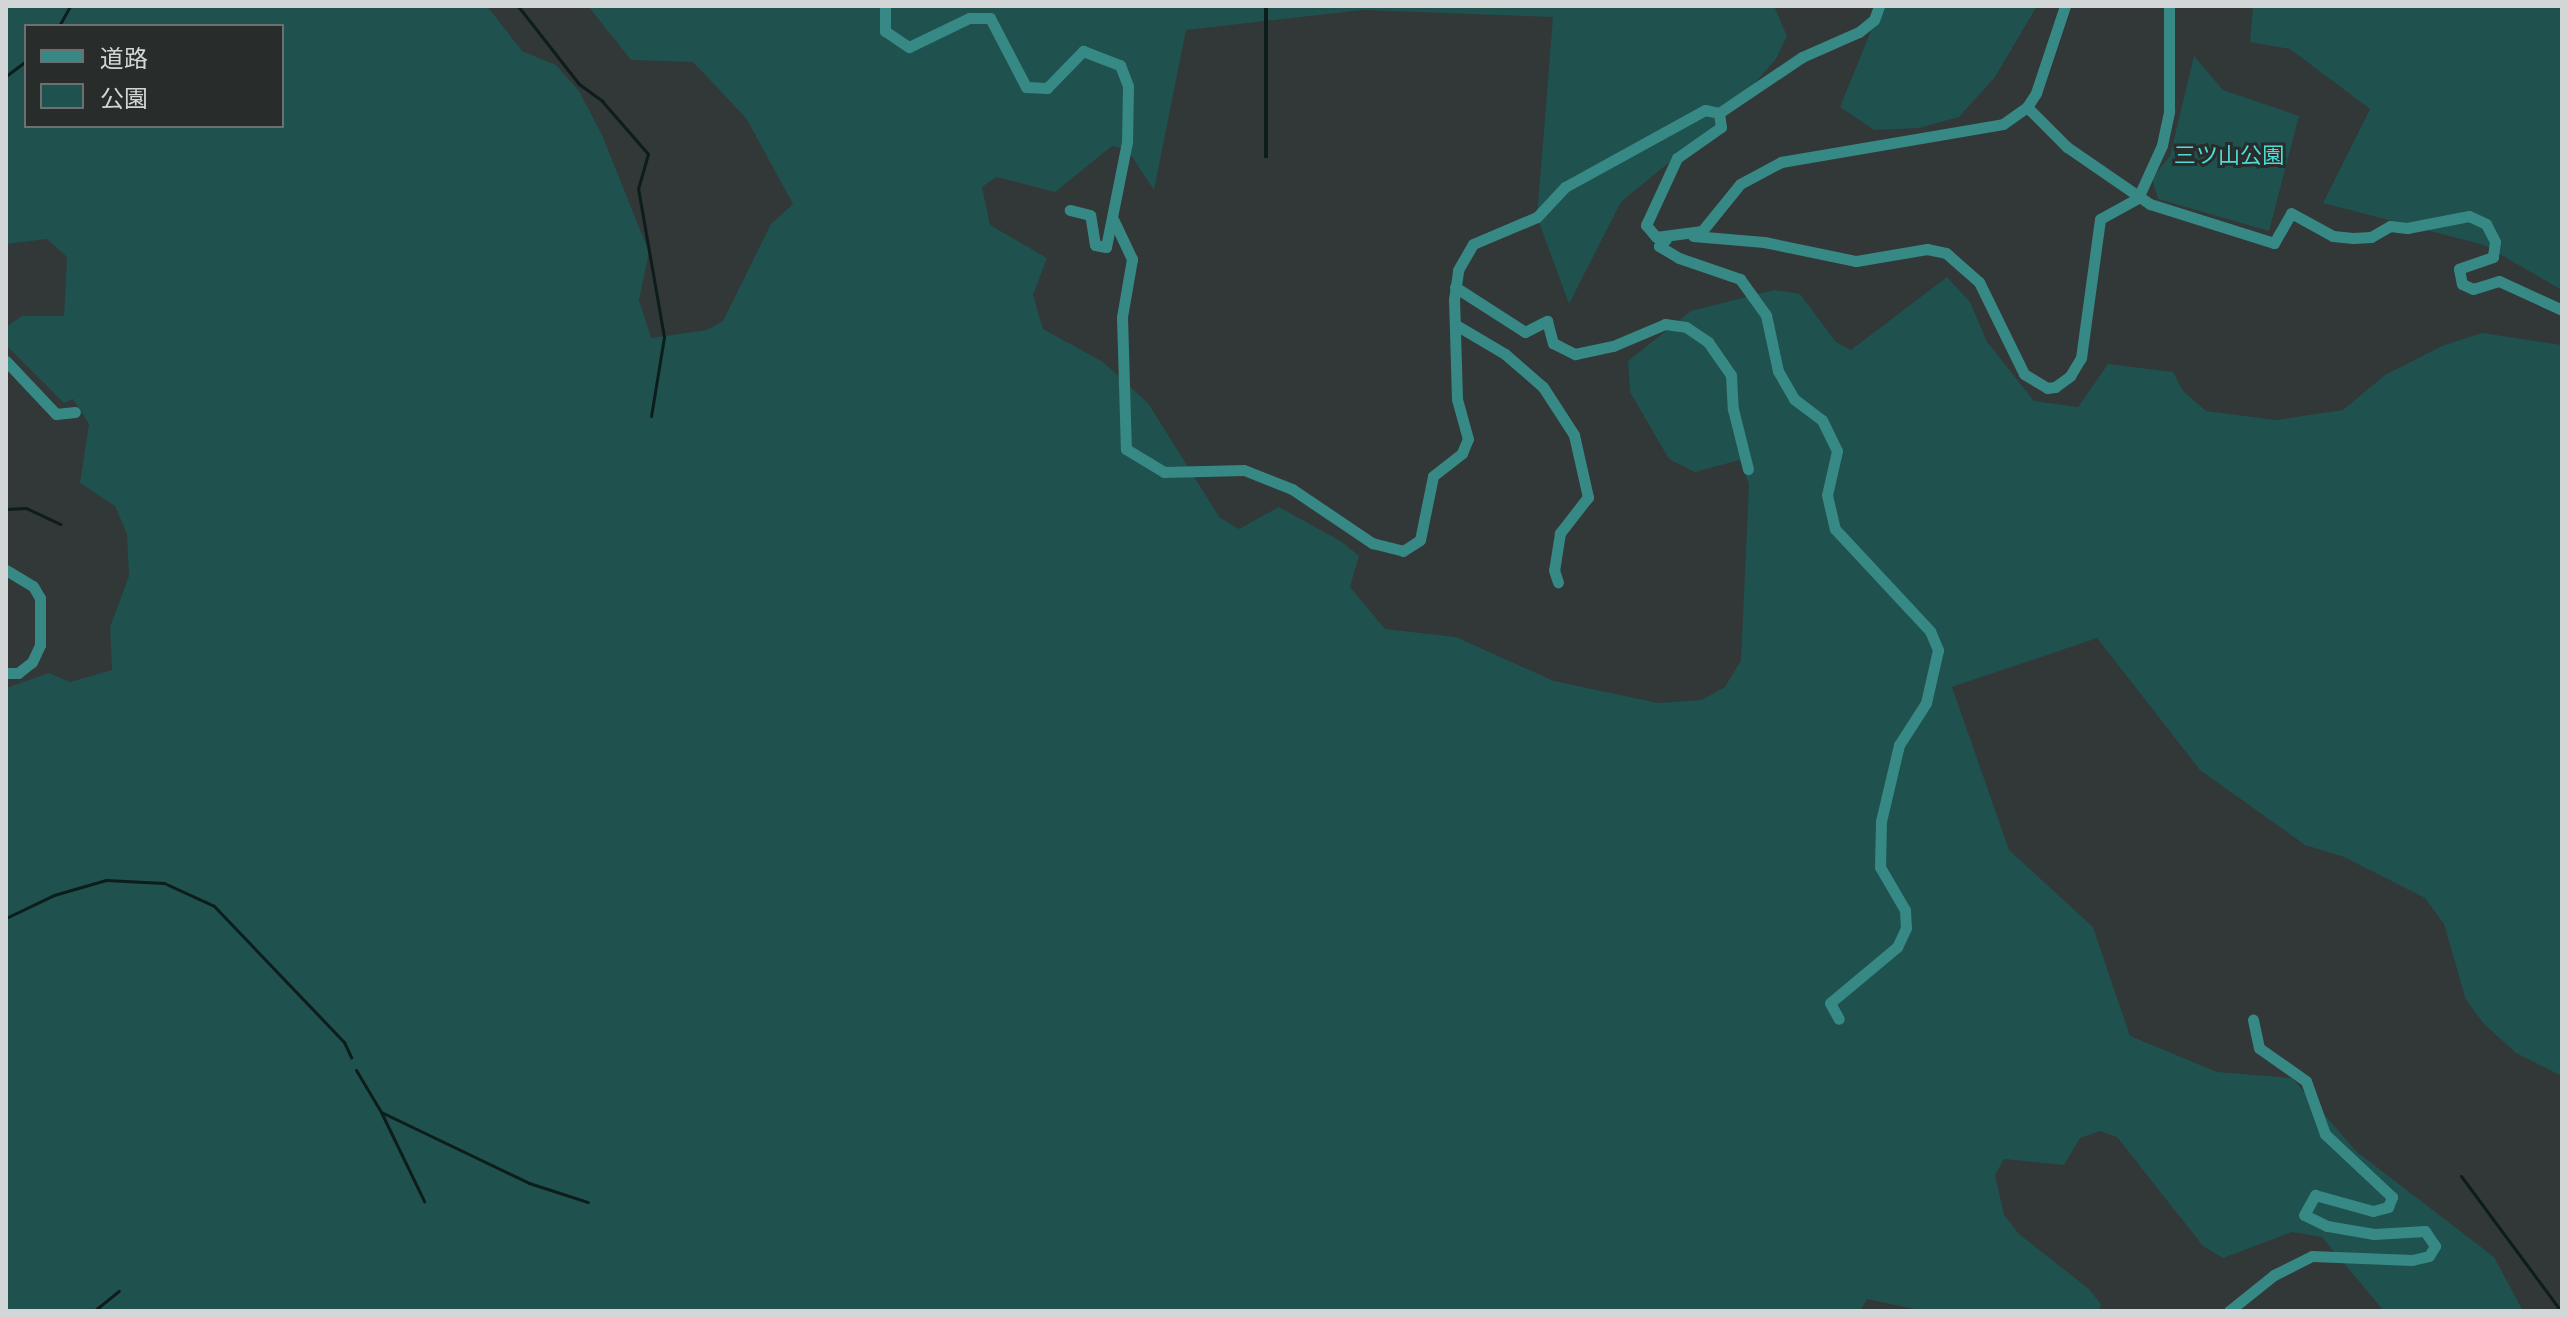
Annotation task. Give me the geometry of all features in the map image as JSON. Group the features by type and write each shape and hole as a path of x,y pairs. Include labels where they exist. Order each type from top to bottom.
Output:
{"street":[{"path":"885,6 885,31 909,47 969,18 990,18 1014,72 1026,87 1037,90 1047,88 1083,51 1120,65 1126,73 1128,110 1114,221 1106,247 1100,248 1090,215 1070,210"},
{"path":"1114,221 1132,259 1122,317 1127,375 1122,436 1126,449 1146,466 1182,475 1244,470 1292,489 1372,543 1403,551 1420,540 1433,476 1462,453 1468,439 1457,399 1455,287 1458,270 1473,244 1537,217 1565,187 1661,130 1705,110 1719,113 1802,57 1859,32 1874,20 1879,6"},
{"path":"1839,1019 1830,1003 1897,947 1906,928 1905,910 1880,867 1881,821 1899,745 1926,703 1938,650 1930,631 1835,529 1827,495 1837,451 1822,420 1794,399 1778,371 1766,315 1740,279 1679,258 1659,246 1666,239 1710,224 1740,184 1758,171 2003,124 2027,107 2041,82 2065,6"},
{"path":"1684,235 1764,242 1856,261 1927,249 1946,253 1979,282 2024,374 2047,388 2070,376 2081,358 2100,219 2138,198 2162,145 2169,111 2169,6"},
{"path":"2027,107 2067,147 2138,198 2274,243 2284,216 2291,213 2333,236 2353,238 2371,237 2390,226 2407,228 2469,216 2486,224 2495,242 2493,257 2459,269 2462,284 2473,289 2499,281 2562,310"},
{"path":"1666,239 1647,232 1655,203 1683,150 1721,127 1719,113"},
{"path":"1455,287 1525,332 1547,321 1553,343 1575,354 1613,346 1665,324 1686,327 1708,342 1731,375 1733,409 1748,469"},
{"path":"1456,325 1505,354 1543,387 1574,435 1588,497 1560,533 1554,570 1558,582"},
{"path":"6,361 56,414 75,412"},
{"path":"6,570 33,586 40,598 40,645 32,662 18,673 6,673"},
{"path":"2229,1311 2274,1275 2312,1256 2412,1260 2429,1256 2435,1246 2425,1231 2374,1234 2327,1226 2304,1215 2315,1195 2373,1211 2388,1207 2392,1197 2325,1134 2306,1081 2259,1048 2253,1020"}],"green space":[{"path":"6,6 487,6 522,51 556,65 579,91 602,135 649,252 639,300 651,338 707,330 723,321 771,224 793,204 746,118 693,62 631,60 588,6 1774,6 1787,36 1776,59 1727,115 1621,202 1569,304 1537,217 1553,17 1363,10 1186,30 1154,190 1127,149 1112,146 1055,192 996,177 982,187 990,225 1047,258 1033,295 1043,329 1103,362 1148,403 1220,518 1239,529 1279,507 1342,542 1359,556 1350,587 1385,629 1456,637 1554,681 1658,703 1702,700 1725,687 1741,660 1749,485 1740,460 1695,472 1669,459 1630,392 1628,361 1691,311 1774,290 1800,294 1836,342 1851,350 1947,277 1970,302 1987,342 2034,401 2078,407 2108,364 2173,372 2183,391 2206,411 2276,420 2343,410 2385,375 2442,346 2482,333 2562,345 2562,1076 2516,1053 2484,1024 2466,1000 2444,924 2425,898 2344,857 2305,845 2200,770 2097,638 1952,687 2009,850 2093,927 2130,1036 2217,1072 2292,1078 2357,1152 2494,1257 2523,1311 2384,1311 2322,1237 2292,1232 2223,1258 2203,1246 2117,1137 2100,1131 2080,1138 2064,1165 2004,1159 1995,1175 2004,1215 2019,1234 2089,1289 2101,1304 2099,1311 1924,1311 1867,1299 1860,1311 6,1311 6,688 49,673 70,682 112,670 110,627 129,576 127,534 115,506 80,483 89,424 73,399 64,403 6,345 6,327 22,316 64,316 67,257 47,239 6,244"},
{"path":"1881,6 2037,6 1995,77 1959,117 1919,128 1874,130 1840,107"},
{"path":"2253,6 2562,6 2562,290 2484,245 2323,203 2370,109 2290,49 2250,42"},
{"name":"三ツ山公園","path":"2194,56 2223,90 2299,116 2269,231 2158,199 2152,178 2170,156"}],"shaded area":[{"path":"1264,6 1268,6 1268,158 1264,158"}],"waterway":[{"path":"60,24 70,6"},
{"path":"518,6 579,84 602,101 648,154 638,188 664,337 651,416"},
{"path":"6,76 24,62"},
{"path":"6,509 26,508 61,524"},
{"path":"6,918 54,895 106,880 164,883 214,906 344,1042 351,1057"},
{"path":"356,1070 381,1112 529,1183 588,1202"},
{"path":"382,1114 424,1201"},
{"path":"2461,1176 2561,1311"},
{"path":"94,1311 119,1291"}]}
